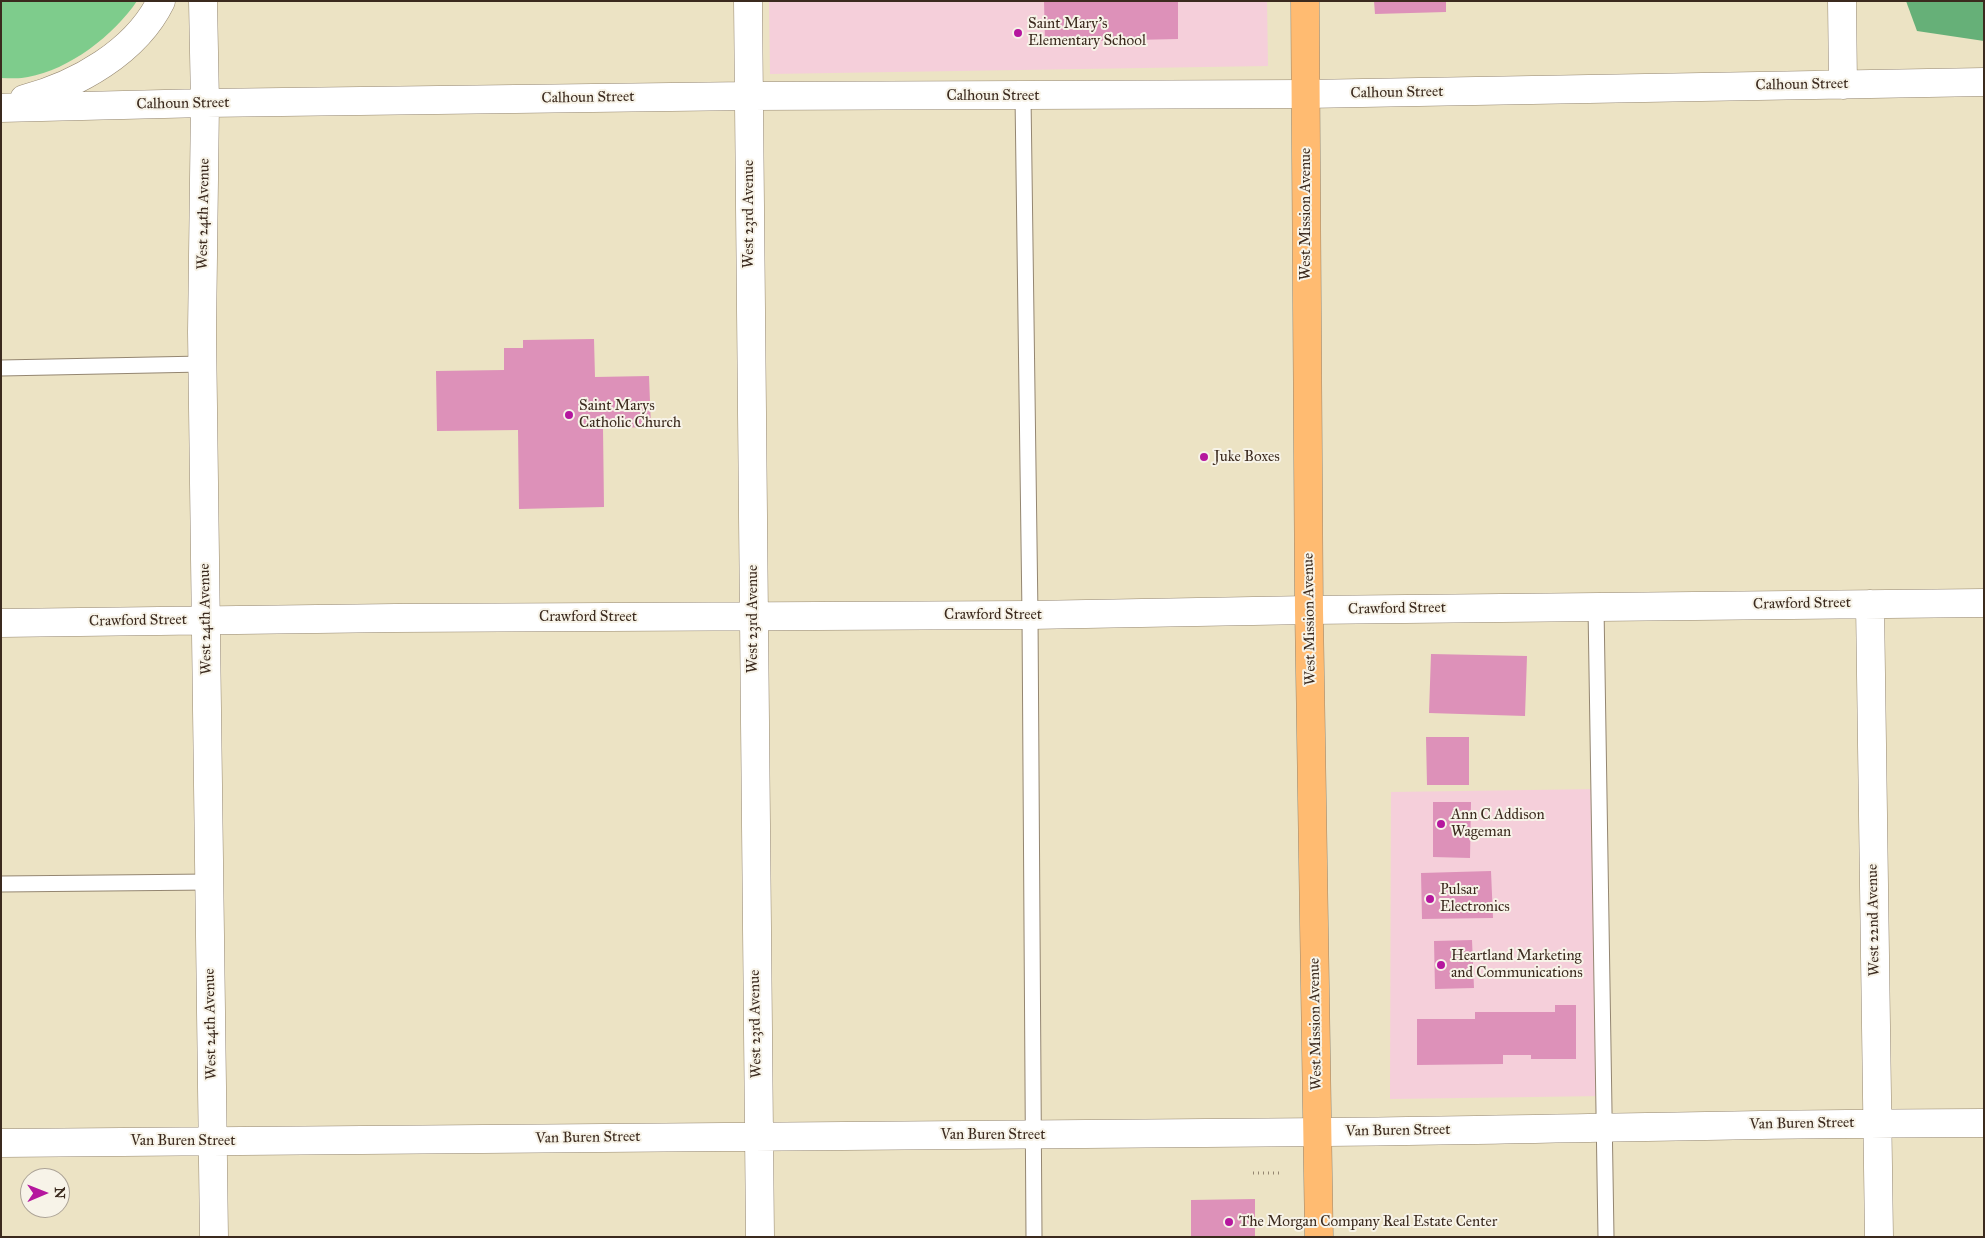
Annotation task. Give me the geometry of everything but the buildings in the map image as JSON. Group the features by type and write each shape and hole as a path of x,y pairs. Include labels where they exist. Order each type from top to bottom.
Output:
{"main road":[{"name":"West Mission Avenue","path":"1304,1 1309,610 1318,1237"}],"street":[{"path":"1,106 49,92 111,59 135,38 156,11 161,1"},
{"name":"West 24th Avenue","path":"203,1 205,103 203,364 214,1237"},
{"name":"West 23rd Avenue","path":"748,1 757,1136 760,1237"},
{"path":"1842,1 1843,85"},
{"name":"Calhoun Street","path":"1,106 748,96 1306,94 1984,82"},
{"name":"Crawford Street","path":"1,623 1030,615 1984,603"},
{"name":"West 22nd Avenue","path":"1870,604 1879,1237"},
{"name":"Van Buren Street","path":"1,1142 1317,1132 1984,1123"}],"lane":[{"path":"1023,96 1030,615 1034,1237"},
{"path":"1,368 203,364"},
{"path":"1596,607 1606,1237"},
{"path":"1,884 210,882"}],"path":[{"path":"1253,1173 1282,1173"}],"shaded area":[{"name":"Saint Mary's Elementary School","path":"769,1 1267,1 1268,66 770,74"},
{"path":"1599,789 1604,1096 1390,1099 1391,792"}],"green space":[{"path":"1,1 137,1 103,38 74,59 44,73 25,78 1,78"},
{"path":"1906,1 1984,1 1984,41 1917,31"}],"place":[{"name":"Saint Mary's Elementary School","path":"1018,33"},
{"name":"Saint Marys Catholic Church","path":"569,415"},
{"name":"Juke Boxes","path":"1204,457"},
{"name":"Ann C Addison Wageman","path":"1441,824"},
{"name":"Pulsar Electronics","path":"1430,899"},
{"name":"Heartland Marketing and Communications","path":"1441,965"},
{"name":"The Morgan Company Real Estate Center","path":"1229,1222"}]}
